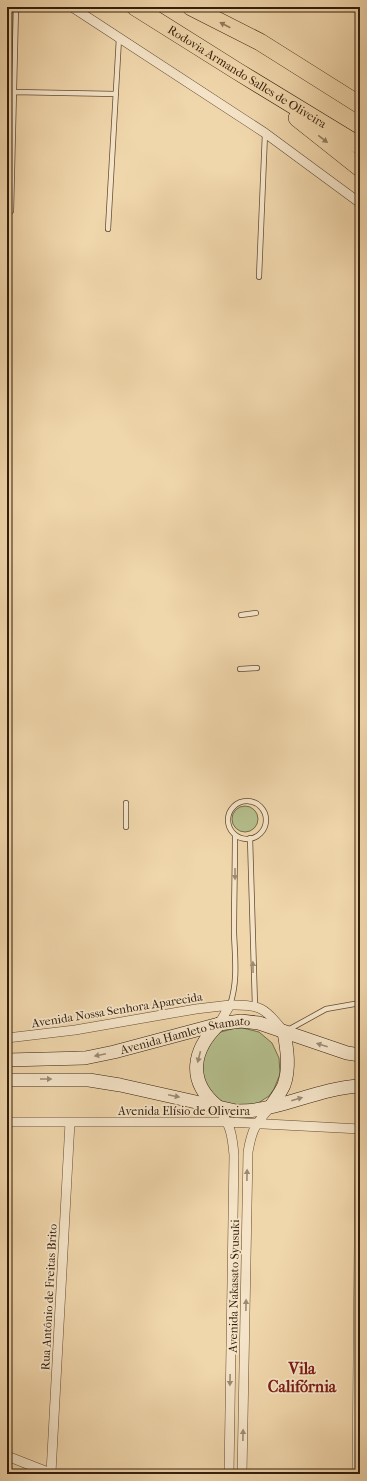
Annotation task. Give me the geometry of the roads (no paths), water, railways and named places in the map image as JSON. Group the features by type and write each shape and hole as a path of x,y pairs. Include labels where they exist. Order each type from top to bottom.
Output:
{"highway":[{"name":"Rodovia Armando Salles de Oliveira","path":"135,7 360,146"},
{"path":"191,7 360,96"},
{"path":"260,42 360,105"},
{"path":"237,71 360,168"}],"main road":[{"name":"Avenida Hamleto Stamato","path":"7,1060 85,1058 114,1052 219,1024 241,1021 259,1023 347,1053 360,1055"},
{"path":"218,1106 207,1098 200,1086 196,1072 198,1058 203,1044 219,1024"},
{"path":"271,1106 284,1085 287,1072 288,1060 284,1032"},
{"path":"7,1080 89,1080 120,1084 236,1111 254,1111 313,1095 360,1086"}],"street":[{"path":"72,7 264,133 360,203"},
{"path":"219,1024 230,1005"},
{"name":"Avenida Nossa Senhora Aparecida","path":"7,1038 75,1030 196,1008 230,1005 255,1006"},
{"path":"255,1006 273,1018 284,1032"},
{"name":"Avenida Nakasato Syusuki","path":"218,1106 228,1122 232,1137 234,1155 229,1474"},
{"name":"Avenida Nakasato Syusuki","path":"242,1474 248,1152 250,1138 256,1124 271,1106"},
{"name":"Avenida Elísio de Oliveira","path":"7,1122 228,1122 360,1129"},
{"name":"Rua Antônio de Freitas Brito","path":"52,1474 70,1122"},
{"path":"357,1474 360,1129"},
{"path":"232,1248 246,1248"},
{"path":"7,1456 52,1474"},
{"path":"7,1472 12,1474"}],"lane":[{"path":"11,211 16,7"},
{"path":"108,229 119,38"},
{"path":"14,92 116,94"},
{"path":"259,277 264,133"},
{"path":"241,614 256,614"},
{"path":"240,669 257,668"},
{"path":"230,1005 236,978 234,932 235,835 229,826 229,813 235,805 244,801 254,802 262,808 266,820 264,828 260,833 245,839 235,835"},
{"path":"126,803 126,827"},
{"path":"250,838 255,1006"},
{"path":"284,1032 326,1009 360,1002"}],"district":[{"name":"Vila Califórnia","path":"302,1377"}]}
